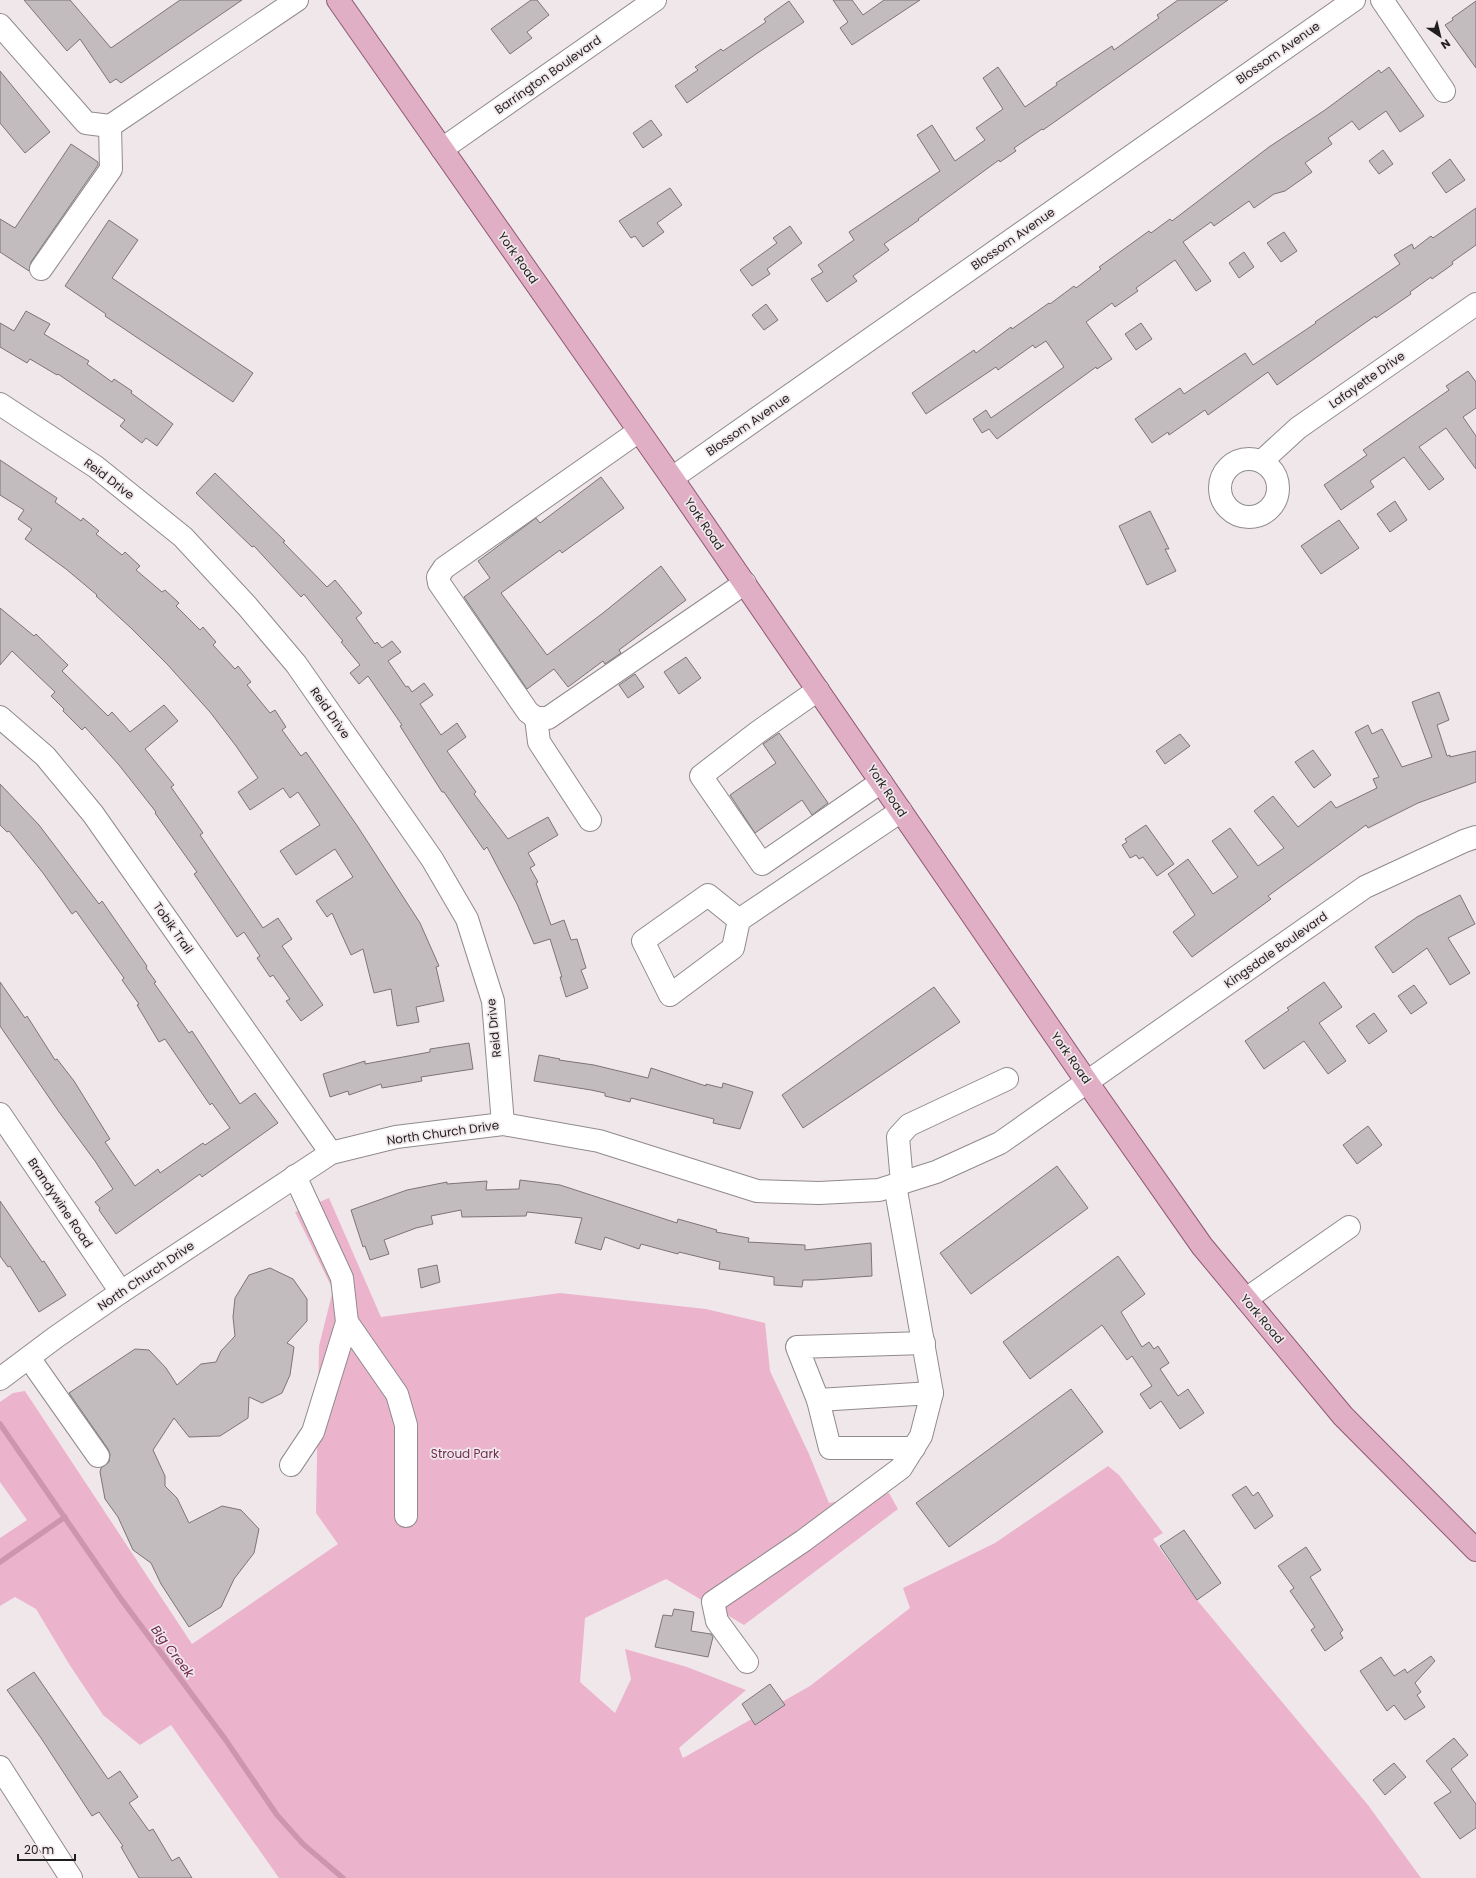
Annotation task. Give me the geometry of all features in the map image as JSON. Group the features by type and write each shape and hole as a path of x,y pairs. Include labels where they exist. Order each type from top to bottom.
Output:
{"main road":[{"name":"York Road","path":"338,0 672,478 1087,1082 1202,1246 1343,1416 1476,1550"}],"street":[{"path":"0,25 86,123 110,126 298,0"},
{"name":"Barrington Boulevard","path":"442,149 655,0"},
{"name":"Blossom Avenue","path":"672,478 1354,0"},
{"path":"1382,0 1444,91"},
{"path":"41,269 111,169 110,126"},
{"name":"Lafayette Drive","path":"1262,461 1298,428 1476,304"},
{"name":"Reid Drive","path":"0,404 96,468 183,537 248,606 296,664 432,860 467,919 493,1000 503,1124"},
{"path":"639,431 444,568 438,577 439,583 528,712 536,718 548,718 744,583"},
{"path":"818,690 758,732 701,776 762,864 881,782"},
{"name":"Tobik Trail","path":"0,717 45,756 93,814 331,1153"},
{"path":"536,718 539,742 590,820"},
{"path":"739,920 708,895 643,941 670,995 733,948 739,920 901,811"},
{"name":"Kingsdale Boulevard","path":"1087,1082 1366,887 1464,841 1476,837"},
{"path":"747,1662 717,1621 713,1602 803,1541 901,1468 921,1436 932,1393 898,1184 898,1138 909,1125 1007,1079"},
{"name":"North Church Drive","path":"0,1379 56,1337 121,1292 331,1153 396,1137 503,1124 599,1141 757,1191 827,1192 879,1190 936,1172 1000,1143 1087,1082"},
{"name":"Brandywine Road","path":"0,1114 121,1292"},
{"path":"291,1465 313,1432 347,1322 342,1278 295,1176"},
{"path":"1246,1299 1350,1227"},
{"path":"347,1322 397,1394 406,1425 406,1516"},
{"path":"914,1448 830,1448 818,1400 797,1347 924,1343"},
{"path":"29,1358 98,1456"},
{"path":"818,1400 932,1393"},
{"path":"1,1771 71,1878"}],"green space":[{"name":"Stroud Park","path":"329,1198 381,1317 560,1293 706,1309 765,1323 770,1371 809,1454 829,1503 889,1493 898,1509 744,1625 666,1579 585,1618 580,1682 615,1713 631,1679 625,1649 687,1667 746,1690 679,1748 683,1758 810,1686 910,1608 903,1588 995,1543 1108,1466 1119,1475 1163,1533 1153,1539 1197,1600 1368,1805 1421,1878 279,1878 171,1725 140,1745 103,1715 69,1664 36,1609 15,1597 0,1606 0,1538 27,1520 0,1482 0,1402 13,1393 25,1391 192,1644 338,1544 316,1513 319,1346 333,1290 295,1212"}],"building":[{"path":"24,0 70,0 111,48 180,0 242,0 121,83 116,79 110,83 80,39 67,51"},
{"path":"531,0 537,0 549,15 527,32 532,38 510,54 491,29"},
{"path":"833,0 852,0 863,15 884,0 920,0 852,45 840,28 848,22"},
{"path":"1178,0 1228,0 1043,130 1042,129 1014,148 1016,151 1000,162 999,160 918,219 919,220 884,244 889,250 853,276 857,281 827,302 811,279 823,272 818,265 854,240 849,232 940,171 917,135 932,125 955,161 985,140 976,128 1003,109 983,78 998,67 1025,107 1057,85 1056,83 1112,46 1114,50 1159,18 1157,15"},
{"path":"789,1 804,22 687,103 675,86 698,70 695,67 721,49 723,51 766,22 764,19"},
{"path":"1476,1 1476,68 1445,25 1453,20 1452,18"},
{"path":"1389,67 1424,116 1400,132 1386,111 1359,130 1352,121 1328,138 1332,144 1305,163 1312,172 1285,191 1274,194 1254,208 1249,201 1214,226 1211,222 1183,242 1211,281 1196,291 1175,260 1136,288 1138,291 1115,307 1112,303 1086,322 1112,359 1097,369 1096,367 997,439 989,429 982,433 973,419 986,410 991,418 1064,367 1046,341 1035,348 1033,345 998,370 996,367 926,414 912,393 974,350 976,353 1011,327 1012,329 1074,286 1076,288 1101,269 1099,267 1149,231 1151,233 1170,219 1172,221 1269,147 1325,110 1379,70 1381,73"},
{"path":"0,71 50,132 25,153 0,123"},
{"path":"651,120 662,135 643,148 633,133"},
{"path":"71,144 98,162 98,165 31,262 29,271 0,252 0,219 15,228"},
{"path":"1383,150 1393,164 1379,174 1369,161"},
{"path":"1450,159 1465,180 1446,193 1432,173"},
{"path":"670,188 682,205 657,223 664,232 643,247 635,236 631,238 619,221"},
{"path":"1476,208 1476,245 1452,262 1453,264 1432,279 1431,277 1410,292 1411,294 1376,318 1375,316 1277,385 1268,372 1208,415 1205,410 1169,435 1168,432 1152,443 1135,419 1180,388 1184,394 1245,353 1253,365 1400,264 1394,255 1412,244 1414,249 1431,236 1433,238"},
{"path":"109,220 138,240 112,278 253,373 233,402 105,316 106,314 65,286"},
{"path":"790,226 802,243 767,269 770,274 752,286 740,270 777,243 773,238"},
{"path":"1284,232 1297,251 1281,262 1267,243"},
{"path":"1244,252 1254,267 1239,278 1229,263"},
{"path":"766,304 778,320 764,330 752,315"},
{"path":"26,311 50,324 44,334 89,361 87,364 112,382 114,379 132,391 131,393 173,424 157,446 146,438 142,443 120,426 125,420 58,374 57,375 30,359 27,363 0,347 0,323 14,331"},
{"path":"1141,323 1152,339 1136,350 1125,334"},
{"path":"1468,371 1476,382 1476,408 1463,417 1476,436 1476,469 1446,428 1419,447 1444,479 1429,490 1404,457 1370,481 1374,487 1341,510 1324,485 1367,455 1363,450 1449,390 1446,386"},
{"path":"0,460 57,498 55,502 81,521 83,518 99,531 96,534 122,555 125,552 140,566 136,570 162,592 165,590 179,603 176,606 200,630 203,627 216,642 213,645 235,669 238,666 251,682 247,685 270,713 275,710 286,727 282,730 301,756 306,752 358,827 420,923 439,966 436,967 444,1001 416,1007 419,1022 397,1026 391,989 374,993 363,949 351,955 332,913 327,917 316,901 353,877 335,849 296,875 280,851 320,825 298,792 290,798 283,788 250,810 238,792 258,778 236,746 210,712 167,664 131,628 96,596 97,595 66,569 25,539 32,529 18,519 24,510 0,495"},
{"path":"215,473 285,541 283,542 327,587 335,580 362,613 356,618 375,644 377,642 382,648 392,641 401,652 388,661 406,687 408,686 412,692 424,683 433,695 420,704 441,735 457,723 466,737 447,751 476,792 474,794 508,839 548,817 558,835 528,853 535,865 530,868 538,882 536,883 551,925 564,920 571,940 577,939 586,968 581,970 588,988 566,997 560,977 562,977 550,939 534,944 517,904 487,847 484,850 444,792 442,792 400,726 402,725 368,676 359,684 350,673 360,665 341,642 343,641 304,594 301,597 254,546 252,547 196,493"},
{"path":"601,477 624,508 562,553 560,550 501,593 547,655 603,613 661,566 686,600 619,650 621,653 605,664 603,661 568,687 554,669 527,689 464,597 490,578 478,561 536,518 540,523"},
{"path":"1395,501 1407,520 1390,532 1377,514"},
{"path":"1150,511 1169,549 1165,549 1176,571 1147,585 1119,526"},
{"path":"1339,520 1359,548 1321,574 1301,546"},
{"path":"0,608 34,636 36,634 68,665 62,671 108,716 112,712 130,732 164,705 178,721 145,749 174,785 171,787 203,833 200,835 263,928 278,918 292,939 282,946 323,1005 301,1021 286,1001 290,999 273,975 270,977 257,958 260,956 244,932 237,937 194,874 197,872 155,813 156,812 119,765 85,727 82,730 63,711 64,709 51,696 55,692 12,651 0,665"},
{"path":"686,657 701,678 679,694 664,672"},
{"path":"635,674 644,687 628,698 619,685"},
{"path":"1439,692 1449,720 1437,725 1447,756 1450,755 1450,757 1476,751 1476,782 1418,803 1368,828 1366,825 1268,896 1271,899 1192,957 1173,932 1195,915 1168,874 1188,859 1213,894 1238,877 1212,841 1230,828 1258,866 1284,848 1254,811 1273,796 1298,827 1331,801 1336,808 1377,788 1373,779 1379,777 1355,732 1368,725 1372,734 1382,729 1402,767 1432,757 1412,702"},
{"path":"779,733 828,803 812,815 802,800 755,833 730,795 776,763 763,744"},
{"path":"1180,734 1190,746 1165,764 1156,751"},
{"path":"1313,750 1331,775 1314,788 1295,762"},
{"path":"0,784 39,825 99,904 102,901 147,966 146,968 156,982 154,983 189,1033 192,1031 240,1104 255,1093 278,1123 202,1177 200,1174 116,1234 95,1202 113,1189 0,1026 0,982 25,1018 27,1016 55,1060 57,1059 74,1081 110,1139 105,1142 135,1186 158,1169 160,1173 203,1143 205,1145 230,1128 212,1103 210,1105 165,1039 159,1042 137,1005 139,1004 122,980 124,978 76,911 72,914 43,873 9,831 7,832 0,825"},
{"path":"1146,825 1174,864 1157,876 1143,857 1139,859 1136,855 1130,858 1122,845 1127,842 1125,839"},
{"path":"1460,895 1475,924 1448,938 1470,973 1450,985 1427,948 1393,973 1375,947 1417,917"},
{"path":"1324,982 1342,1007 1319,1023 1346,1061 1328,1074 1304,1041 1264,1069 1245,1041 1289,1010 1287,1008"},
{"path":"1414,985 1427,1003 1411,1014 1398,996"},
{"path":"934,987 960,1022 803,1128 782,1095"},
{"path":"1374,1013 1387,1031 1369,1044 1356,1026"},
{"path":"469,1043 473,1069 421,1077 422,1081 382,1088 381,1084 349,1095 348,1091 330,1097 323,1074 365,1061 365,1064 430,1052 430,1049"},
{"path":"539,1055 560,1059 559,1060 594,1065 648,1078 651,1068 706,1086 706,1084 722,1088 723,1083 753,1092 740,1129 713,1123 714,1119 631,1098 630,1102 605,1096 605,1093 534,1081"},
{"path":"1368,1126 1382,1145 1357,1164 1343,1145"},
{"path":"1057,1166 1088,1208 971,1294 940,1253"},
{"path":"520,1180 560,1185 677,1223 678,1219 717,1230 716,1232 749,1238 748,1242 805,1245 805,1250 871,1243 872,1276 803,1280 802,1287 774,1285 774,1277 719,1269 720,1262 679,1252 678,1254 641,1244 639,1249 605,1237 601,1250 575,1243 582,1218 527,1212 526,1216 462,1217 461,1210 431,1216 433,1224 416,1228 384,1240 389,1254 370,1260 365,1246 363,1247 351,1210 407,1190 447,1182 447,1184 487,1181 486,1190 519,1189"},
{"path":"0,1201 42,1262 44,1261 66,1295 39,1312 10,1266 8,1267 0,1256"},
{"path":"1118,1256 1145,1294 1121,1312 1142,1347 1149,1342 1154,1349 1158,1346 1169,1363 1160,1369 1178,1396 1188,1389 1204,1413 1180,1429 1161,1401 1150,1409 1140,1394 1152,1386 1132,1356 1127,1360 1102,1325 1030,1379 1003,1342"},
{"path":"437,1265 440,1282 421,1288 418,1269"},
{"path":"270,1268 293,1279 307,1299 307,1321 287,1343 294,1347 290,1375 282,1393 262,1403 249,1397 248,1418 220,1436 189,1437 174,1418 153,1450 165,1476 165,1486 177,1498 189,1523 222,1506 241,1510 259,1529 254,1553 234,1579 221,1607 189,1627 161,1584 151,1563 133,1550 118,1517 105,1499 100,1472 101,1468 109,1462 110,1454 69,1393 135,1349 149,1350 166,1368 177,1385 201,1364 216,1362 221,1351 235,1336 233,1317 235,1298 249,1275"},
{"path":"1071,1389 1103,1432 949,1547 916,1503"},
{"path":"1246,1486 1253,1496 1258,1492 1273,1516 1255,1529 1232,1495"},
{"path":"1184,1530 1221,1583 1197,1600 1160,1546"},
{"path":"1306,1547 1321,1570 1310,1577 1343,1630 1340,1633 1343,1638 1325,1651 1311,1630 1315,1627 1290,1591 1294,1588 1278,1566"},
{"path":"674,1609 694,1612 691,1631 711,1634 713,1637 708,1657 655,1647 663,1615 672,1616"},
{"path":"1431,1656 1435,1661 1415,1683 1421,1692 1417,1695 1425,1707 1405,1720 1394,1705 1387,1711 1360,1671 1381,1657 1394,1676 1405,1669 1407,1673"},
{"path":"34,1672 108,1779 120,1771 138,1797 129,1803 149,1831 153,1829 172,1861 179,1857 192,1878 139,1878 121,1847 123,1846 99,1812 92,1816 41,1738 7,1690"},
{"path":"770,1684 785,1705 755,1725 742,1704"},
{"path":"1454,1738 1468,1755 1451,1769 1476,1804 1476,1828 1460,1839 1434,1803 1451,1792 1426,1761"},
{"path":"1394,1763 1406,1777 1385,1795 1373,1780"}],"waterway":[{"name":"Big Creek","path":"0,1424 121,1599 225,1739 277,1815 303,1844 343,1878"},
{"path":"0,1562 65,1517"}]}
